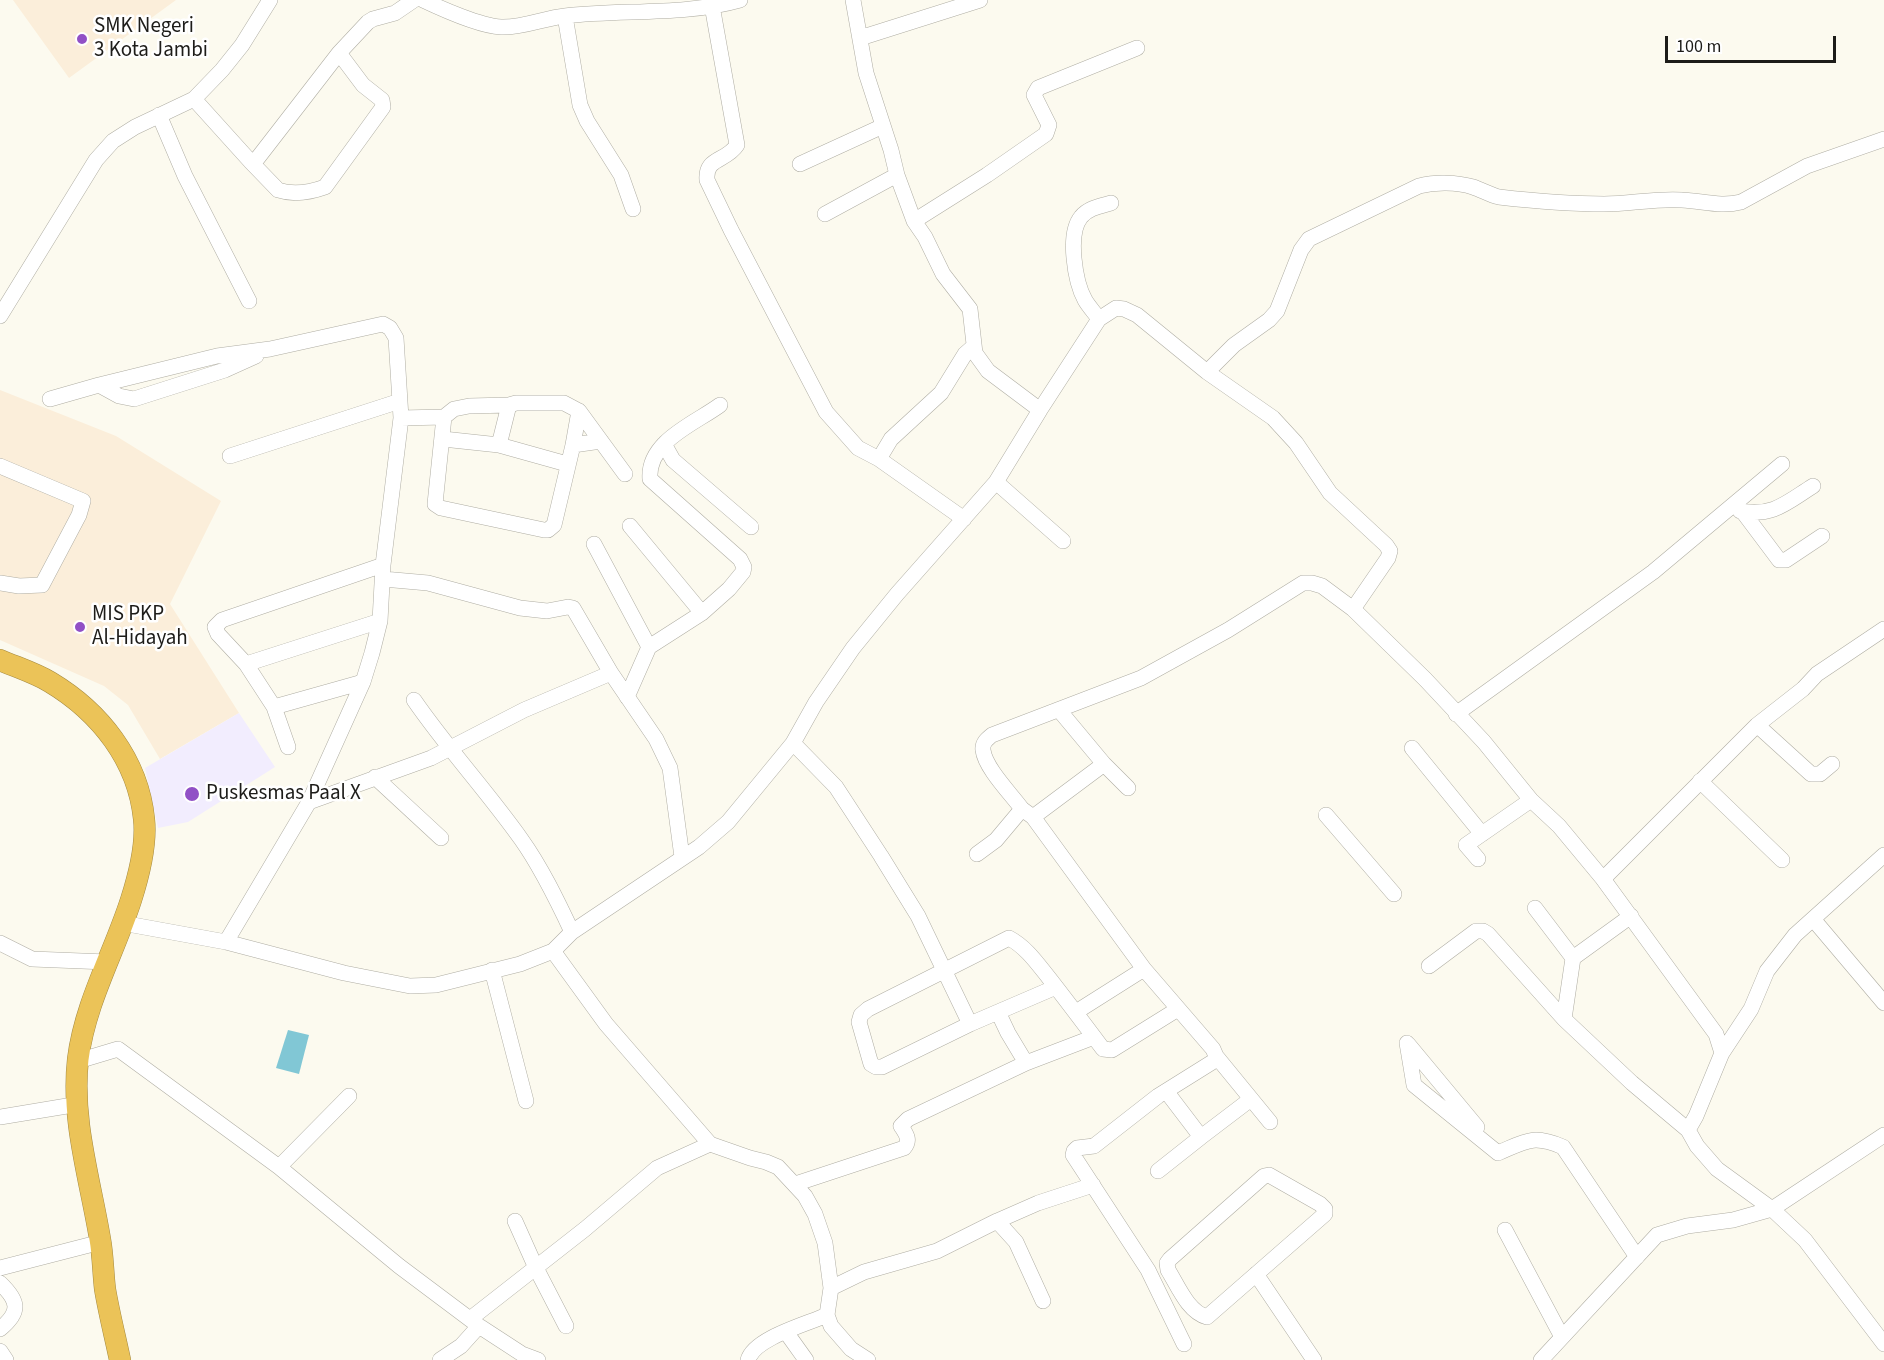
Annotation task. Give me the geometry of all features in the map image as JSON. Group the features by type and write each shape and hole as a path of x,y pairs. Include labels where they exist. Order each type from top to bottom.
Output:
{"highway":[{"path":"0,660 48,681 92,713 111,736 129,765 140,797 144,821 142,855 131,900 83,1029 78,1061 81,1144 101,1242 105,1288 120,1360"}],"street":[{"path":"0,316 96,160 113,141 135,127 194,99 242,45 270,0"},
{"path":"250,161 262,155 339,53 368,22 395,14 414,0"},
{"path":"423,0 449,12 499,27 565,16 740,0"},
{"path":"853,0 866,73 897,175 914,221 925,237 943,274 970,309 975,353 988,371 1040,410"},
{"path":"860,38 980,0"},
{"path":"711,4 737,145 732,153 710,164 706,172 707,180 735,239 826,412 858,448 879,459 964,519"},
{"path":"565,16 580,105 587,121 621,175 633,208"},
{"path":"914,221 1046,134 1049,125 1034,95 1038,88 1137,48"},
{"path":"194,99 278,190 312,192 325,187 383,107 382,100 363,85 339,53"},
{"path":"159,115 185,176 249,301"},
{"path":"800,164 883,126"},
{"path":"1206,372 1234,345 1269,321 1277,311 1301,250 1309,239 1419,186 1432,183 1460,185 1473,187 1494,196 1528,200 1605,204 1682,200 1718,205 1731,204 1741,202 1808,166 1884,140"},
{"path":"825,214 897,175"},
{"path":"1099,319 1084,298 1072,242 1080,218 1090,210 1111,203"},
{"path":"122,923 226,942 344,973 410,986 436,985 520,964 553,951 572,932 699,847 728,822 793,742 816,702 853,648 996,482 1099,319 1116,308 1137,315 1206,372 1273,418 1296,443 1330,493 1386,545 1390,551 1388,558 1353,609"},
{"path":"50,399 217,356 270,349 383,324 390,328 396,338 401,418 383,572 380,621 363,682 309,802 226,942"},
{"path":"879,459 891,439 941,393 964,354 973,346"},
{"path":"99,385 119,396 134,399 225,370 270,349"},
{"path":"230,456 400,401"},
{"path":"401,418 444,417 454,409 460,408 516,403 564,403 579,411 625,474"},
{"path":"499,446 508,405"},
{"path":"627,697 649,647 702,613 743,572 744,567 740,559 650,478 651,465 664,444 720,405"},
{"path":"444,417 435,501 438,507 548,530 555,525 579,411"},
{"path":"442,439 499,446 567,464"},
{"path":"573,445 601,441"},
{"path":"664,444 674,460 751,526"},
{"path":"1456,714 1736,511 1782,464"},
{"path":"0,466 83,501 79,515 42,585 19,586 0,583"},
{"path":"996,482 1063,542"},
{"path":"1736,511 1756,514 1770,511 1813,486"},
{"path":"1736,511 1779,560 1786,560 1822,536"},
{"path":"630,526 702,613"},
{"path":"594,544 649,647"},
{"path":"288,747 274,706 246,664 218,634 215,627 222,620 383,572 520,608 547,610 573,608 611,673 656,739 670,768 682,857"},
{"path":"1270,1122 1216,1056 1213,1049 1144,969 1028,813 989,765 983,750 985,742 992,735 1141,678 1228,630 1303,583 1322,586 1353,609 1425,679 1484,742 1531,800 1559,826 1631,916 1716,1034 1722,1053"},
{"path":"246,664 380,621"},
{"path":"1603,879 1757,725 1817,675 1884,629"},
{"path":"309,802 431,758 524,710 611,673"},
{"path":"274,706 363,682"},
{"path":"414,700 448,749 522,841 558,901 572,932"},
{"path":"1059,710 1104,764 1128,788"},
{"path":"1757,725 1810,774 1820,774 1832,764"},
{"path":"793,742 836,787 918,916 970,1024"},
{"path":"1412,748 1482,834"},
{"path":"977,854 1028,813 1104,764"},
{"path":"375,777 441,838"},
{"path":"1700,781 1782,860"},
{"path":"1478,859 1466,845 1531,800"},
{"path":"1326,815 1394,894"},
{"path":"1688,1130 1722,1053 1751,1009 1767,971 1795,934 1884,855"},
{"path":"1534,908 1573,958"},
{"path":"1564,1018 1573,958 1631,916"},
{"path":"1814,919 1884,1003"},
{"path":"1429,966 1476,932 1488,933 1564,1018 1632,1083 1688,1130 1717,1169 1772,1209 1804,1240 1884,1344"},
{"path":"1056,987 970,1024 882,1067 871,1064 859,1022 861,1015 1009,938 1024,948 1056,987 1076,1012 1103,1049 1112,1050 1178,1009"},
{"path":"0,942 32,959 107,962"},
{"path":"553,951 606,1024 710,1144 778,1167 795,1184 815,1214 825,1243 831,1288 827,1315 831,1326 851,1349 868,1360"},
{"path":"1076,1012 1144,969"},
{"path":"492,970 526,1101"},
{"path":"1872,988 1884,978"},
{"path":"999,1012 1026,1064"},
{"path":"795,1184 904,1148 908,1144 908,1138 901,1126 908,1119 1026,1064 1094,1037"},
{"path":"1407,1043 1460,1107 1498,1153 1414,1085 1407,1043"},
{"path":"78,1061 118,1049 279,1167 399,1266 519,1357 538,1360"},
{"path":"1184,1344 1148,1270 1073,1155 1077,1148 1094,1146 1166,1090 1214,1061 1216,1056"},
{"path":"1166,1090 1201,1137"},
{"path":"279,1167 349,1096"},
{"path":"1158,1171 1251,1099"},
{"path":"0,1117 79,1104"},
{"path":"1541,1360 1657,1235 1686,1226 1733,1220 1772,1209 1884,1135"},
{"path":"1498,1153 1533,1138 1563,1147 1637,1257"},
{"path":"440,1360 461,1346 475,1323 536,1269 657,1168 710,1144"},
{"path":"1148,1270 1167,1263 1264,1176 1269,1175 1325,1209 1325,1214 1207,1317 1200,1315 1192,1307 1168,1270 1167,1263"},
{"path":"831,1288 864,1272 938,1251 1038,1203 1093,1185"},
{"path":"515,1221 536,1269 566,1326"},
{"path":"997,1221 1016,1242 1043,1301"},
{"path":"1505,1230 1563,1337"},
{"path":"0,1268 101,1242"},
{"path":"1256,1274 1314,1360"},
{"path":"0,1283 7,1289 15,1304 15,1312 11,1320 0,1329"},
{"path":"748,1360 757,1346 827,1315"},
{"path":"786,1332 806,1360"},
{"path":"0,1351 6,1360"}],"shaded area":[{"name":"SMK Negeri 3 Kota Jambi","path":"13,0 176,0 69,78"},
{"path":"0,390 116,436 221,501 170,604 239,713 160,759 128,705 104,686 0,640"},
{"name":"Puskesmas Paal X","path":"239,713 275,767 188,822 158,828 145,768"}],"water":[{"path":"288,1030 309,1035 299,1074 276,1068"}],"place":[{"name":"SMK Negeri 3 Kota Jambi","path":"82,39"},
{"name":"MIS PKP Al-Hidayah","path":"80,627"},
{"name":"Puskesmas Paal X","path":"192,794"}]}
